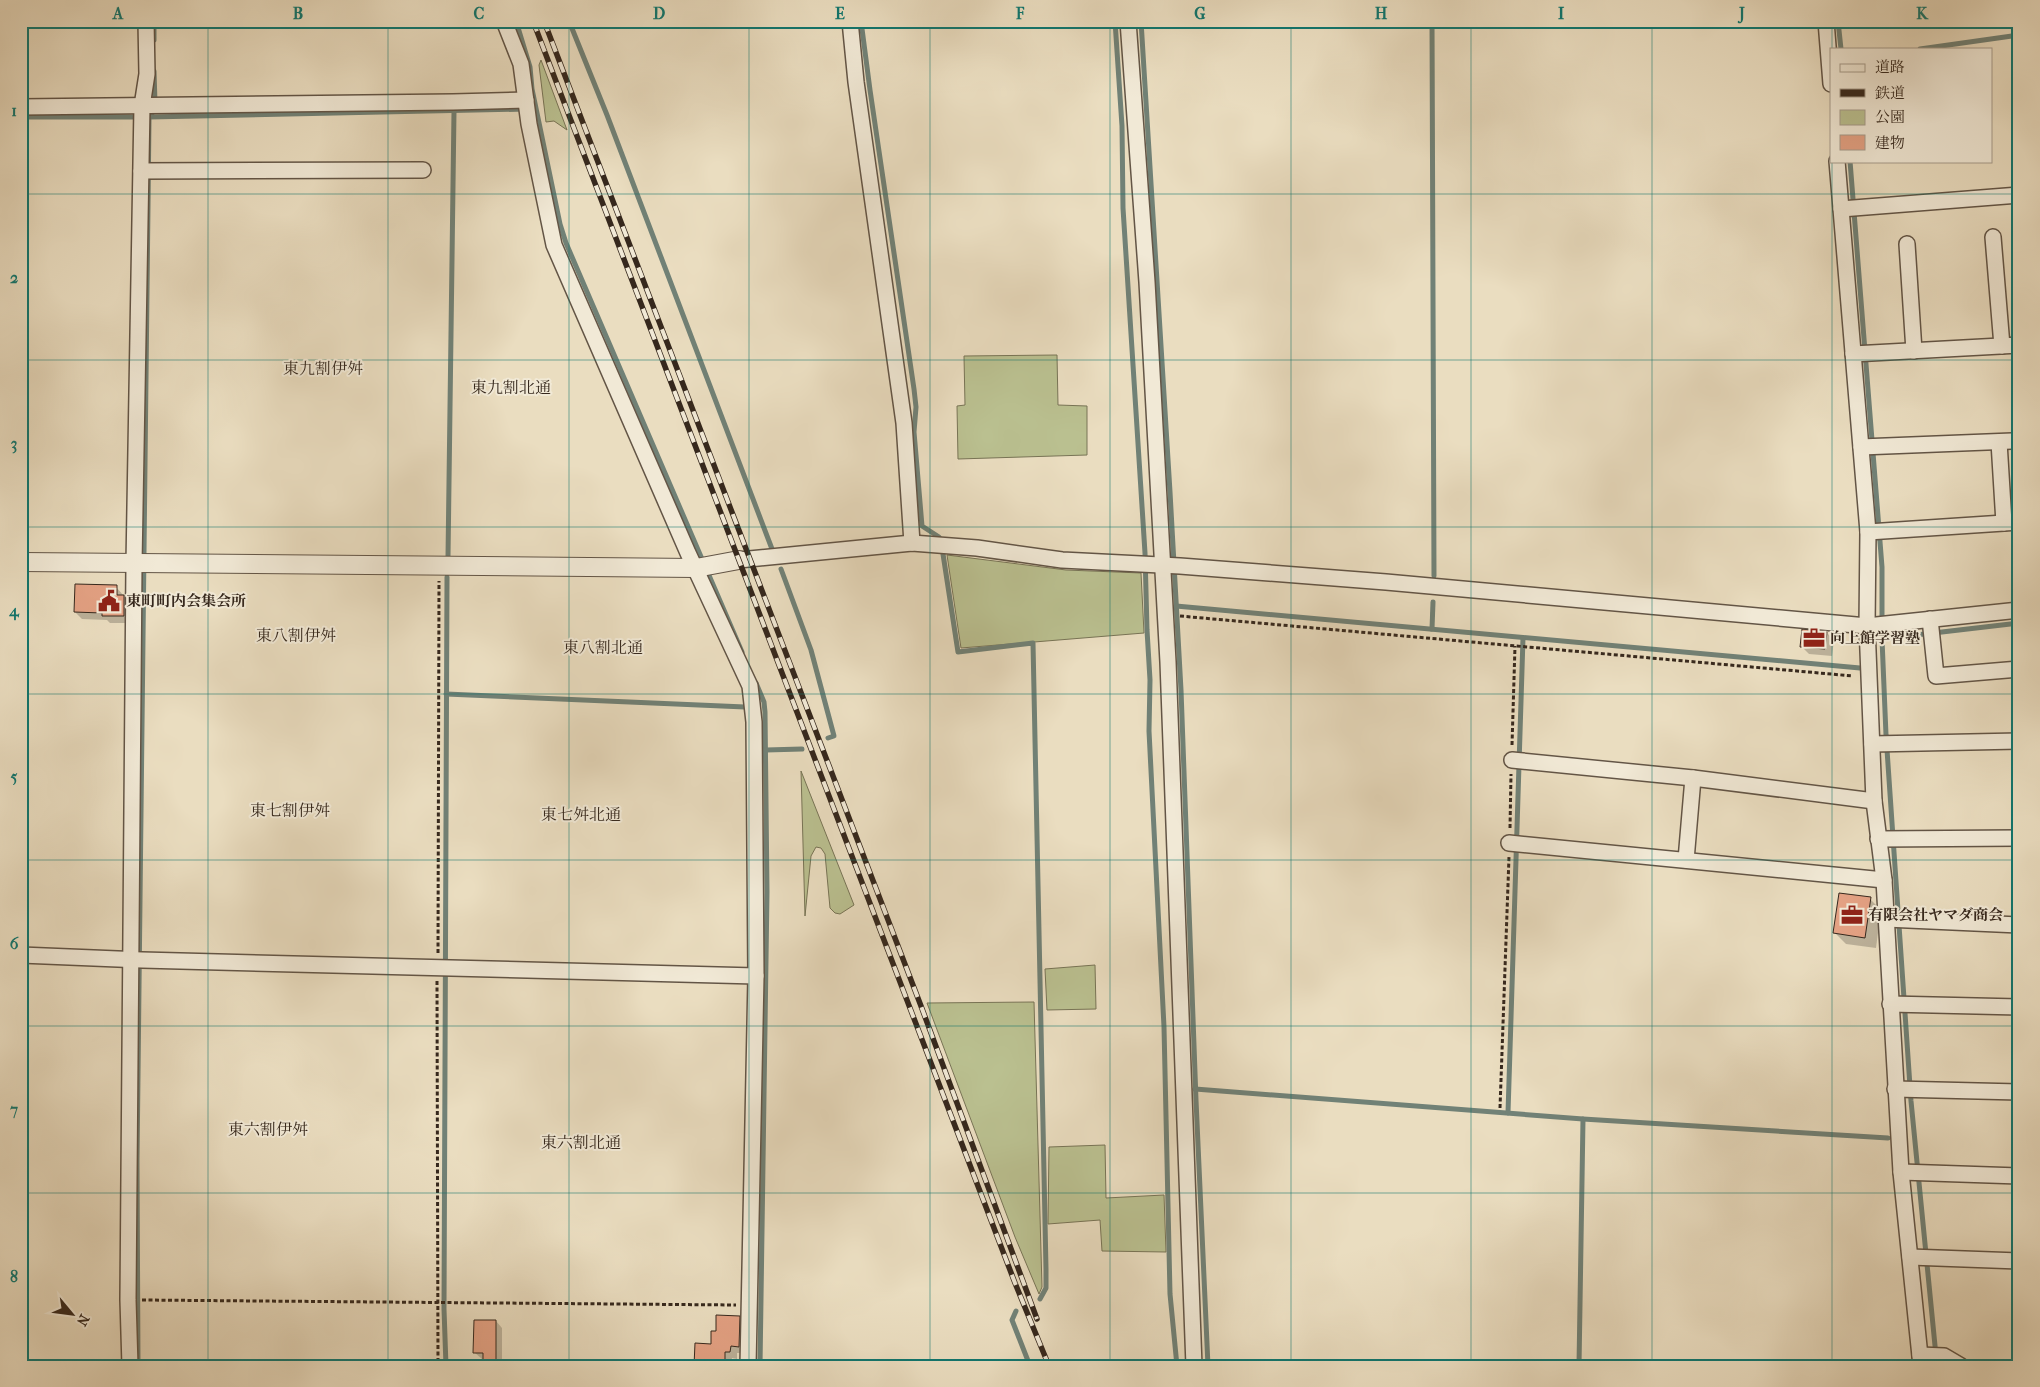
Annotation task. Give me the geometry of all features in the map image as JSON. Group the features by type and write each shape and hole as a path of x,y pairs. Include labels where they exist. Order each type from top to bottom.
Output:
{"street":[{"path":"130,1366 128,1300 136,959 146,171 142,113 147,74 146,21"},
{"path":"504,21 521,64 527,106 554,245 594,340 703,567 750,686 754,722 756,976 748,1366"},
{"path":"850,21 856,82 904,423 912,543"},
{"path":"1128,21 1147,292 1161,566 1194,1366"},
{"path":"1826,21 1830,71"},
{"path":"21,107 142,113 453,102 527,106"},
{"path":"1837,162 1850,208 1875,532 1879,625 1869,678 1882,744 1874,801 1889,839 1884,880 1895,919 1912,1173 1914,1257 1928,1358 1961,1366"},
{"path":"146,171 423,170"},
{"path":"1850,208 2019,195"},
{"path":"1993,236 2002,346"},
{"path":"1907,244 1914,351"},
{"path":"1862,354 2019,345"},
{"path":"1869,447 2006,441 2011,523 1875,532"},
{"path":"21,562 439,568 703,567 744,560 912,543 977,548 1062,560 1386,582 1879,625 1931,628 2019,610"},
{"path":"1931,628 1936,676 2019,669"},
{"path":"1882,744 2019,741"},
{"path":"1517,761 1693,778 1874,801"},
{"path":"1686,860 1693,778"},
{"path":"1889,839 2019,838"},
{"path":"1514,843 1884,880"},
{"path":"1895,919 2019,925"},
{"path":"21,955 756,976"},
{"path":"1901,1004 2019,1007"},
{"path":"1906,1090 2019,1092"},
{"path":"1912,1173 2019,1176"},
{"path":"1914,1257 2019,1261"}],"path":[{"path":"438,1366 443,968 439,568"},
{"path":"1186,616 1869,678"},
{"path":"1500,1108 1517,761 1515,646"},
{"path":"144,1300 749,1305"}],"green space":[{"path":"541,60 567,130 554,121 546,122 539,65"},
{"path":"1057,355 1058,405 1087,406 1087,455 958,459 957,406 965,405 964,356"},
{"path":"947,555 1066,570 1141,573 1144,633 961,648"},
{"path":"801,771 854,905 840,914 835,913 830,908 825,854 821,848 816,847 811,856 805,916"},
{"path":"1095,965 1096,1009 1047,1010 1045,969"},
{"path":"1034,1002 1042,1287 1039,1294 1015,1237 927,1003"},
{"path":"1105,1145 1106,1198 1164,1195 1166,1252 1102,1251 1100,1220 1048,1224 1049,1147"}],"building":[{"path":"75,584 117,585 117,595 124,595 124,616 102,616 102,613 74,612"},
{"name":"向上館学習塾","path":"1802,629 1827,632 1825,649 1800,647"},
{"name":"有限会社ヤマダ商会","path":"1839,893 1871,897 1865,938 1833,933"},
{"path":"716,1315 740,1316 739,1347 731,1346 730,1352 725,1352 725,1361 707,1360 707,1366 694,1366 695,1343 711,1344 711,1331 716,1331"},
{"path":"474,1320 496,1320 496,1360 483,1360 483,1353 473,1353"}],"waterway":[{"path":"154,21 154,40"},
{"path":"516,21 530,67 532,89 560,224 566,243 742,652"},
{"path":"569,21 607,115 772,549"},
{"path":"861,21 914,389 916,407 914,432 922,526 939,537"},
{"path":"1115,21 1122,126 1123,208 1145,553 1150,680 1149,731 1164,1027 1170,1294 1177,1366"},
{"path":"1141,21 1181,690 1208,1366"},
{"path":"1432,21 1434,576"},
{"path":"1838,21 1841,48"},
{"path":"1927,48 2019,35"},
{"path":"154,71 155,103"},
{"path":"149,117 526,109"},
{"path":"138,1366 137,1161 149,117 154,111"},
{"path":"448,557 454,111"},
{"path":"21,117 141,117"},
{"path":"1850,162 1882,567 1882,639 1886,735 1911,1101 1937,1366"},
{"path":"943,554 958,652 1033,643 1046,1269 1046,1288 1040,1299"},
{"path":"781,569 811,650 834,736 828,738"},
{"path":"446,1366 444,1309 447,577"},
{"path":"1432,629 1433,602"},
{"path":"1176,606 1860,668"},
{"path":"1882,639 2019,623"},
{"path":"1508,1113 1523,638"},
{"path":"756,683 764,702 765,712 767,892 760,1366"},
{"path":"446,694 745,707"},
{"path":"766,750 802,749"},
{"path":"1195,1089 1583,1119 1888,1138"},
{"path":"1579,1366 1583,1119"},
{"path":"1016,1311 1012,1320 1030,1366"}],"railway":[{"path":"533,21 1015,1283 1049,1366"},
{"path":"544,21 921,1006 1037,1319"}],"place":[{"name":"東町町内会集会所","path":"109,601"},
{"name":"向上館学習塾","path":"1814,638"},
{"name":"有限会社ヤマダ商会","path":"1852,915"}],"district":[{"name":"東九割伊舛","path":"323,368"},
{"name":"東九割北通","path":"511,387"},
{"name":"東八割伊舛","path":"296,635"},
{"name":"東八割北通","path":"603,647"},
{"name":"東七割伊舛","path":"290,810"},
{"name":"東七舛北通","path":"581,814"},
{"name":"東六割伊舛","path":"268,1129"},
{"name":"東六割北通","path":"581,1142"}]}
